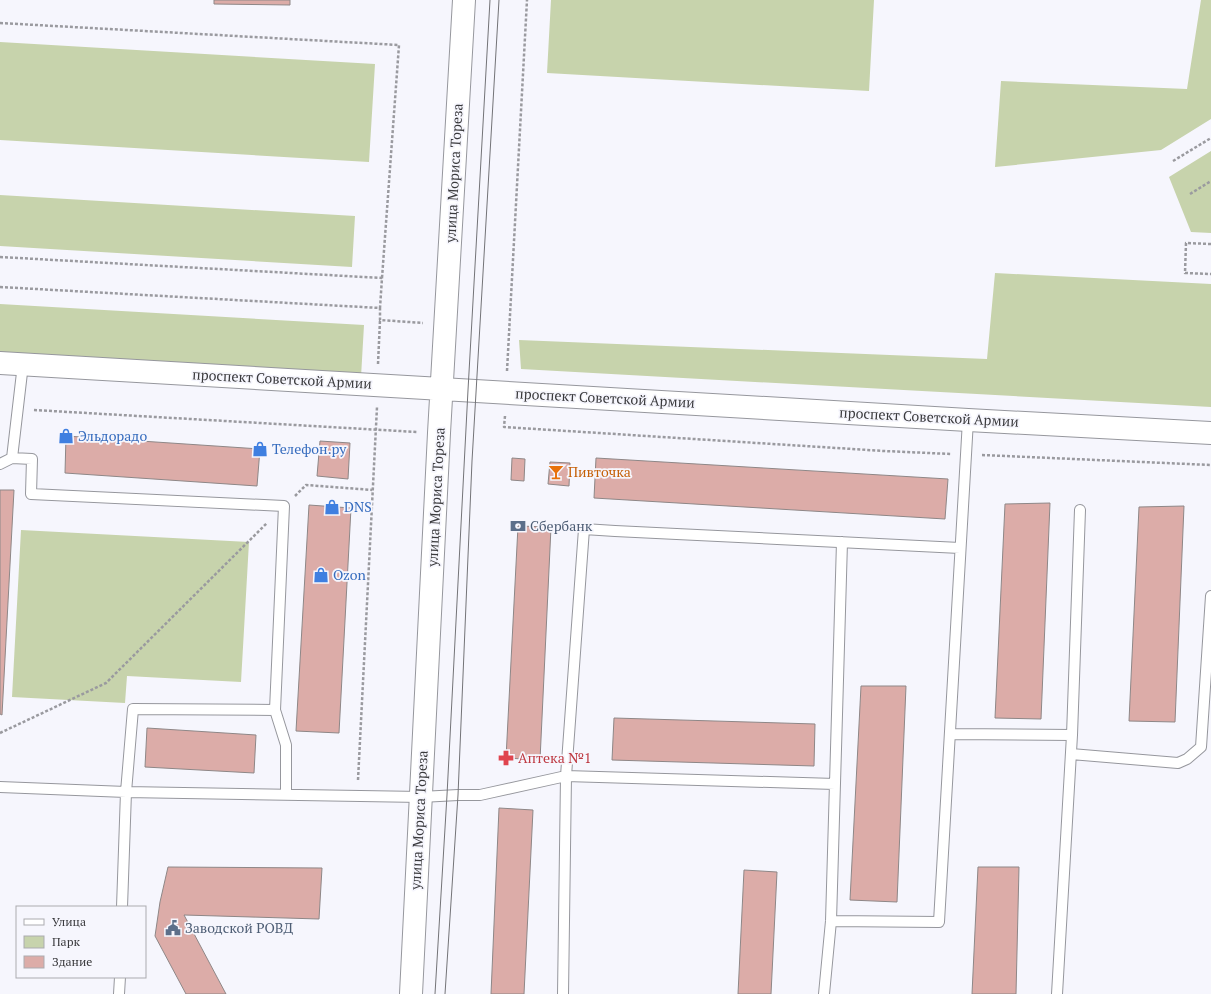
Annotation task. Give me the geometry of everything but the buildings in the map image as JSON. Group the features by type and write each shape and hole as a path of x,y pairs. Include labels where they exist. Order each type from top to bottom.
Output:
{"street":[{"name":"улица Мориса Тореза","path":"411,994 439,434 464,0"},
{"name":"проспект Советской Армии","path":"0,363 1211,433"}],"lane":[{"path":"12,458 23,364"},
{"path":"831,921 939,922 968,420"},
{"path":"0,464 12,458 32,459 30,494 284,506 275,710 286,745 286,795"},
{"path":"1057,994 1072,736 1080,510"},
{"path":"563,994 566,776 584,529 960,548"},
{"path":"824,994 831,921 842,542"},
{"path":"1070,754 1178,763 1187,759 1201,747 1211,596"},
{"path":"122,906 126,792 133,709 275,710"},
{"path":"950,734 1072,736"},
{"path":"0,786 126,792 420,798 480,795 566,776 835,784"},
{"path":"119,994 120,978"}],"path":[{"path":"527,0 504,427 884,451 1211,465"},
{"path":"0,23 399,45 380,308 376,430 357,796"},
{"path":"1173,161 1211,138"},
{"path":"1190,194 1211,181"},
{"path":"1211,244 1186,243 1185,273 1211,274"},
{"path":"0,257 382,278"},
{"path":"0,287 380,308"},
{"path":"380,320 446,324"},
{"path":"18,409 439,434"},
{"path":"0,733 106,684 306,485 372,490"}],"green space":[{"path":"551,0 874,0 869,91 547,73"},
{"path":"1201,0 1211,0 1211,119 1161,150 995,167 1001,81 1187,89"},
{"path":"0,42 375,64 369,162 0,140"},
{"path":"1211,151 1211,233 1191,232 1169,177"},
{"path":"0,195 355,216 352,267 0,246"},
{"path":"995,273 1211,284 1211,407 521,369 519,340 987,359"},
{"path":"0,304 364,325 361,377 0,356"},
{"path":"21,530 249,542 241,682 127,676 125,703 12,697"}],"tram line":[{"path":"435,994 490,0"},
{"path":"445,994 458,795 472,461 499,0"}],"place":[{"name":"Эльдорадо","path":"66,436"},
{"name":"Телефон.ру","path":"260,449"},
{"name":"Пивточка","path":"556,472"},
{"name":"DNS","path":"332,507"},
{"name":"Сбербанк","path":"518,526"},
{"name":"Ozon","path":"321,575"},
{"name":"Аптека №1","path":"506,758"},
{"name":"Заводской РОВД","path":"173,928"}]}
